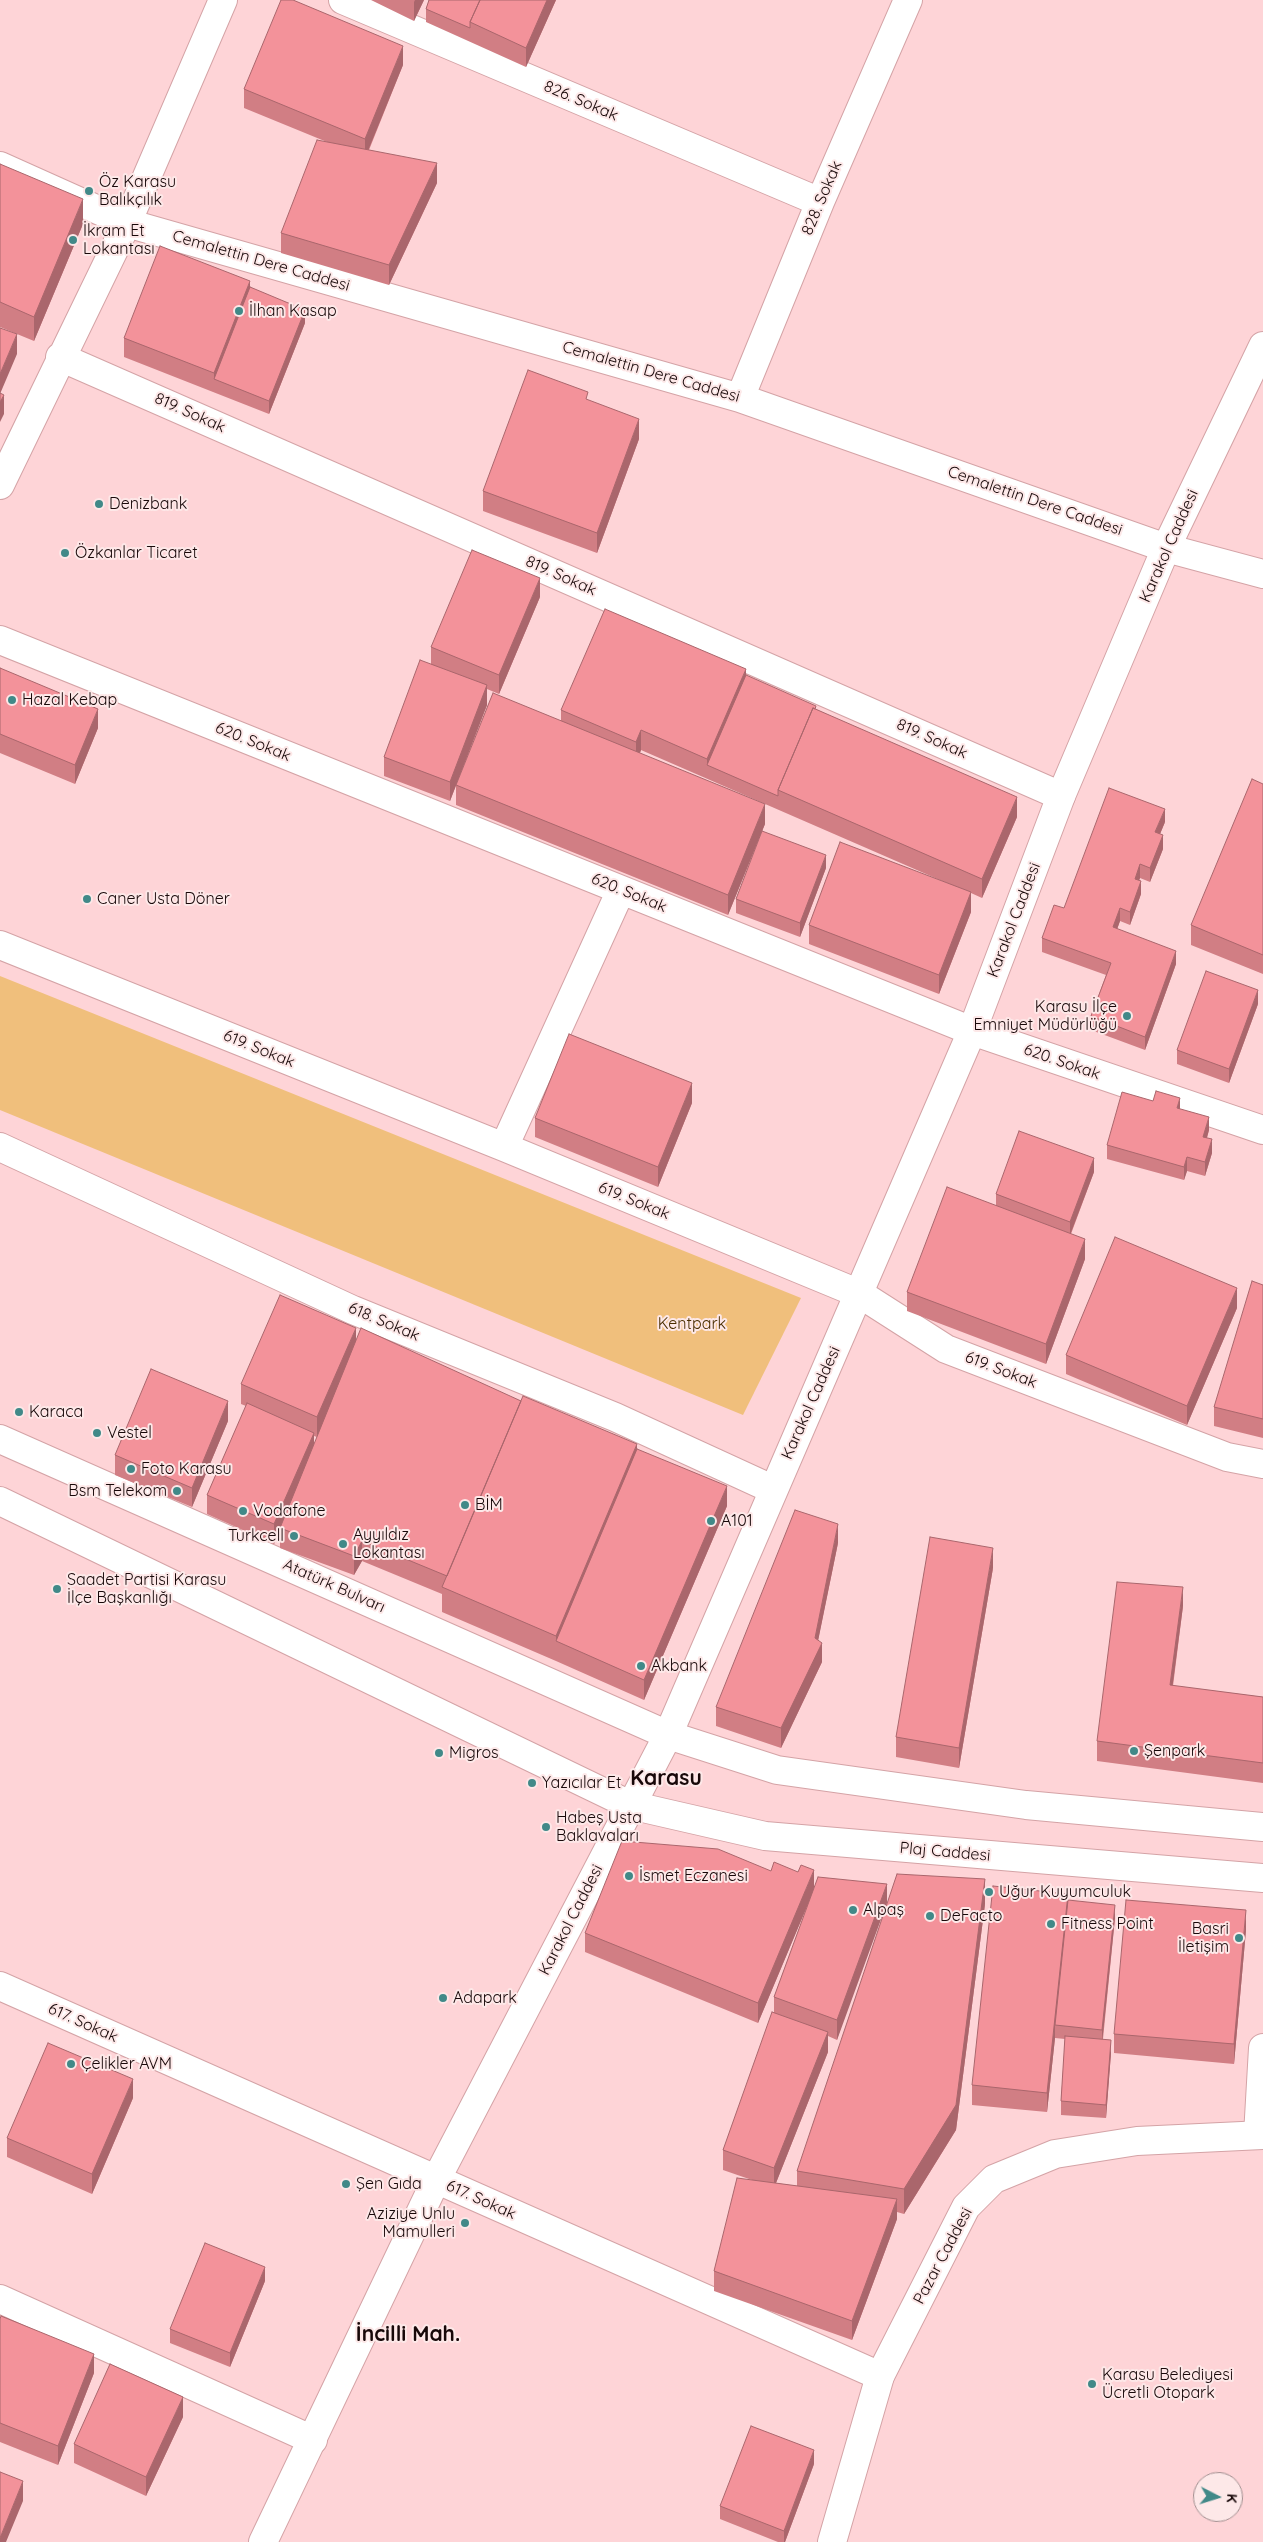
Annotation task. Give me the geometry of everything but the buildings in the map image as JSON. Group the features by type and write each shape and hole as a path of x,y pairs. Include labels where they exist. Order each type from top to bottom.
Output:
{"street":[{"path":"0,485 60,356 127,223 223,0"},
{"name":"826. Sokak","path":"343,0 820,202"},
{"name":"828. Sokak","path":"740,398 820,202 908,0"},
{"name":"Cemalettin Dere Caddesi","path":"0,166 127,223 740,398 1166,548 1263,574"},
{"name":"Karakol Caddesi","path":"263,2542 436,2180 668,1735 772,1489 860,1294 972,1031 1061,796 1166,548 1263,346"},
{"name":"819. Sokak","path":"60,356 1061,796"},
{"name":"620. Sokak","path":"0,640 972,1031 1263,1130"},
{"path":"504,1147 622,890"},
{"name":"619. Sokak","path":"0,945 504,1147 860,1294 946,1349 1227,1457 1263,1464"},
{"name":"618. Sokak","path":"0,1147 353,1310 615,1417 772,1489"},
{"name":"Atatürk Bulvarı","path":"0,1439 668,1735"},
{"name":"Plaj Caddesi","path":"0,1501 630,1806 765,1836 1263,1878"},
{"path":"668,1735 777,1770 1026,1805 1263,1827"},
{"name":"617. Sokak","path":"0,1986 880,2376"},
{"path":"1260,2135 1263,2048"},
{"name":"Pazar Caddesi","path":"832,2542 880,2376 966,2207 994,2180 1055,2154 1137,2141 1260,2135"},
{"path":"0,2299 313,2440"}],"green space":[{"name":"Kentpark","path":"0,976 801,1298 743,1415 0,1110"}],"place":[{"name":"Öz Karasu Balıkçılık","path":"89,191"},
{"name":"İkram Et Lokantası","path":"73,240"},
{"name":"İlhan Kasap","path":"239,311"},
{"name":"Denizbank","path":"99,504"},
{"name":"Özkanlar Ticaret","path":"65,553"},
{"name":"Hazal Kebap","path":"12,700"},
{"name":"Caner Usta Döner","path":"87,899"},
{"name":"Karasu İlçe Emniyet Müdürlüğü","path":"1127,1016"},
{"name":"Karaca","path":"19,1412"},
{"name":"Vestel","path":"97,1433"},
{"name":"Foto Karasu","path":"131,1469"},
{"name":"Bsm Telekom","path":"177,1491"},
{"name":"BİM","path":"465,1505"},
{"name":"Vodafone","path":"243,1511"},
{"name":"A101","path":"711,1521"},
{"name":"Turkcell","path":"294,1536"},
{"name":"Ayyıldız Lokantası","path":"343,1544"},
{"name":"Saadet Partisi Karasu İlçe Başkanlığı","path":"57,1589"},
{"name":"Akbank","path":"641,1666"},
{"name":"Şenpark","path":"1134,1751"},
{"name":"Migros","path":"439,1753"},
{"name":"Yazıcılar Et","path":"532,1783"},
{"name":"Habeş Usta Baklavaları","path":"546,1827"},
{"name":"İsmet Eczanesi","path":"629,1876"},
{"name":"Uğur Kuyumculuk","path":"989,1892"},
{"name":"Alpaş","path":"853,1910"},
{"name":"DeFacto","path":"930,1916"},
{"name":"Fitness Point","path":"1051,1924"},
{"name":"Basri İletişim","path":"1239,1938"},
{"name":"Adapark","path":"443,1998"},
{"name":"Çelikler AVM","path":"71,2064"},
{"name":"Şen Gıda","path":"346,2184"},
{"name":"Aziziye Unlu Mamulleri","path":"465,2223"},
{"name":"Karasu Belediyesi Ücretli Otopark","path":"1092,2384"}],"district":[{"name":"Karasu","path":"666,1779"},
{"name":"İncilli Mah.","path":"408,2335"}]}
